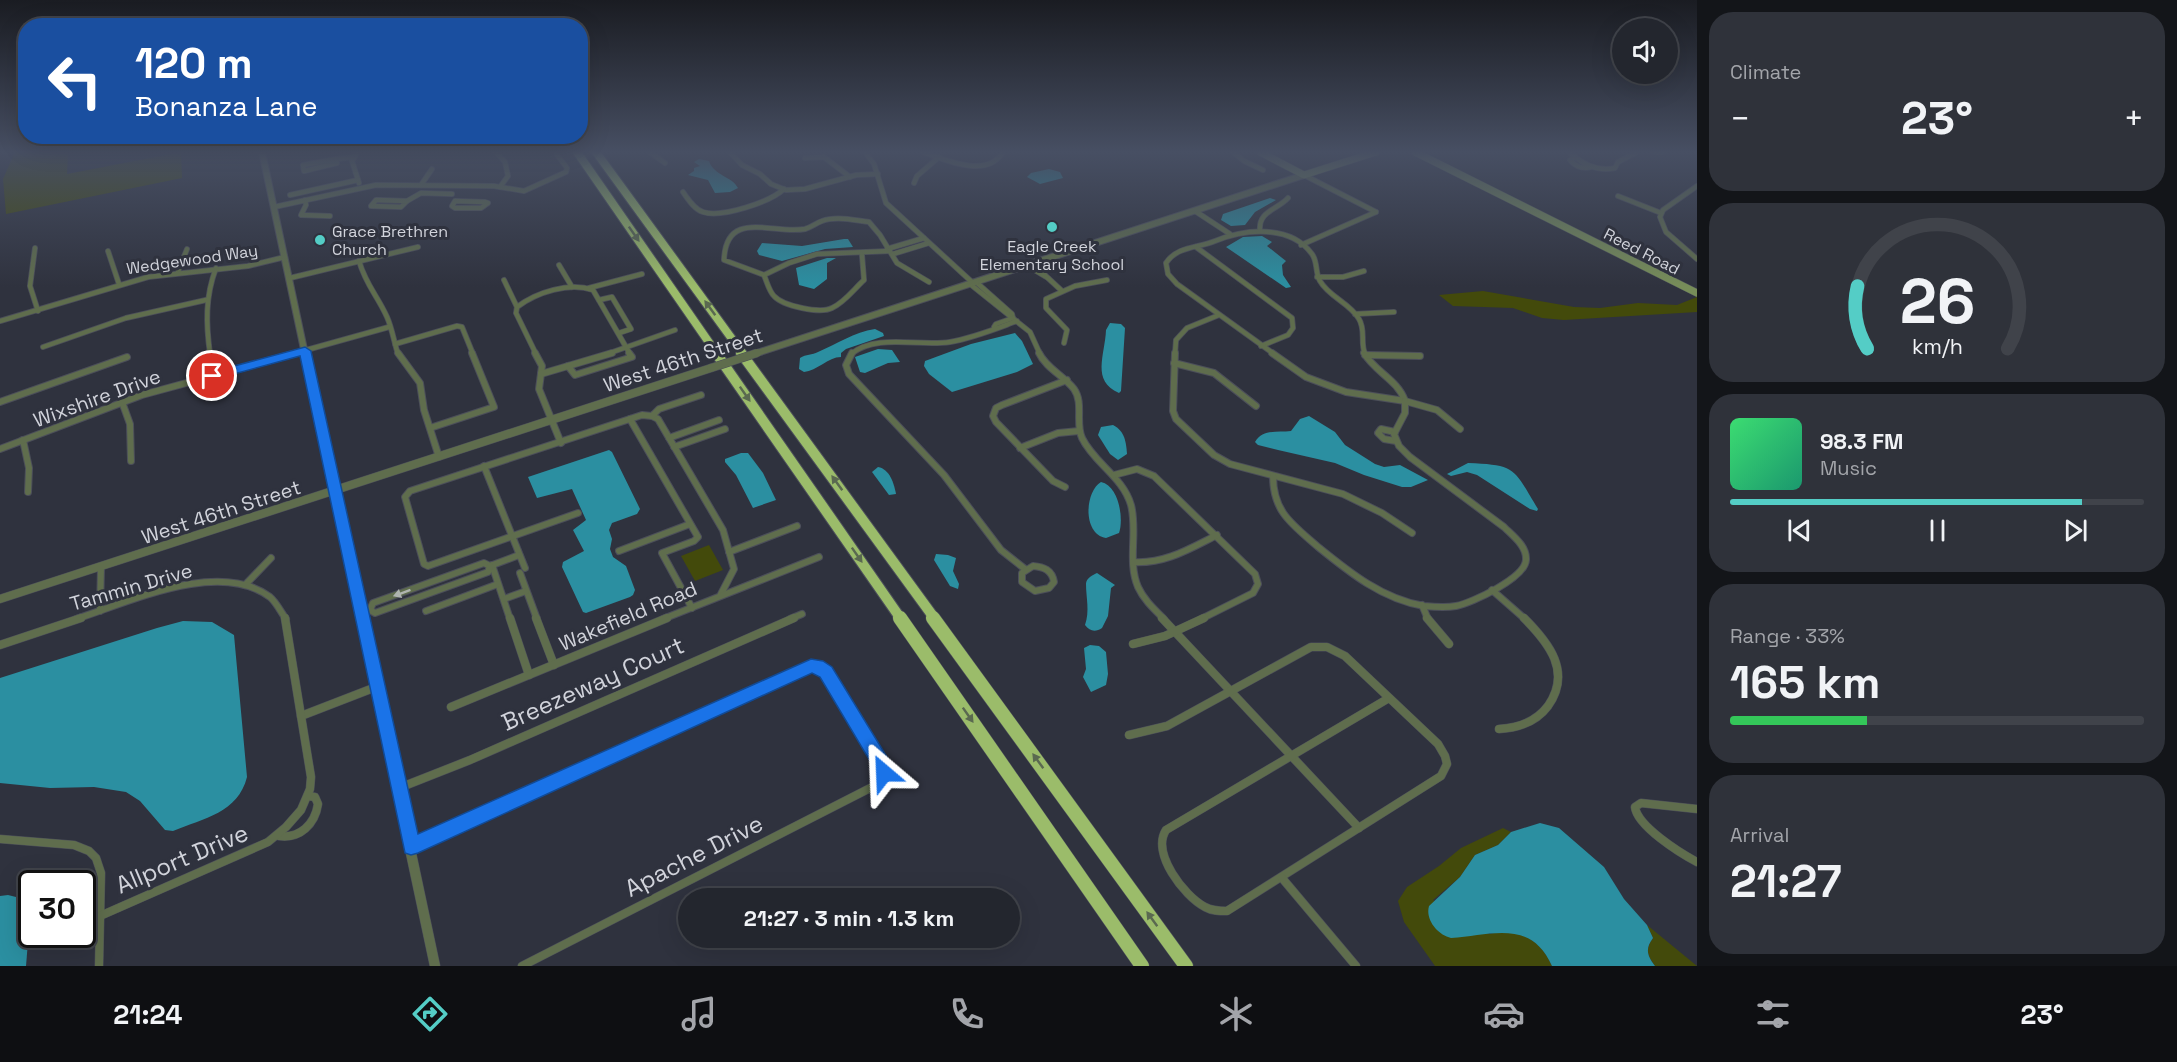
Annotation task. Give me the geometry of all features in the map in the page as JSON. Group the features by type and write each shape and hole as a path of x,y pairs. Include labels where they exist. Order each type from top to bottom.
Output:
{"highway":[{"path":"608,197 1142,966"},
{"path":"629,197 1186,966"}],"main road":[{"name":"Reed Road","path":"1505,197 1697,293"}],"street":[{"path":"272,197 307,350 335,491 365,612 377,686 435,966"},
{"path":"274,207 318,197"},
{"path":"407,201 376,200 371,205 401,207 414,197"},
{"path":"454,197 456,201"},
{"path":"687,197 697,209 713,213 774,197"},
{"path":"883,197 884,201 1006,315 1015,319 1033,336 1041,357 1066,380 1078,398 1079,430 1090,450 1114,475 1127,495 1134,515 1135,579 1141,592 1175,632 1359,828"},
{"name":"West 46th Street","path":"0,599 1237,197"},
{"path":"1301,245 1376,212 1347,197"},
{"path":"1621,197 1661,213"},
{"path":"1661,213 1682,197"},
{"path":"1260,231 1258,223 1263,214 1283,204 1288,198"},
{"path":"305,200 306,206 300,213 301,215 330,216"},
{"path":"456,201 488,204 481,208 455,208 452,206 456,201"},
{"path":"1195,211 1230,234"},
{"path":"1661,213 1661,221 1666,232 1697,259"},
{"path":"862,255 864,280 833,308 823,311 779,300 773,295 764,275 724,260 728,239 734,232 753,227 799,229 812,227 824,220 863,221 872,224 899,265 929,282"},
{"path":"1273,476 1274,498 1290,522 1359,580 1386,595 1422,605 1446,607 1461,605 1472,602 1520,574 1526,568 1526,557 1521,545 1506,528 1410,457 1396,441 1395,432 1405,414 1405,401 1395,385 1371,364 1365,355 1363,330 1355,314 1325,288 1317,277 1315,258 1301,245 1286,237 1260,231 1230,234 1170,257 1166,263 1166,271 1177,284 1293,369 1327,387 1354,394 1405,401 1440,412 1460,429"},
{"path":"890,251 924,238"},
{"path":"764,275 782,266 824,254 862,255 929,243"},
{"path":"1196,246 1291,316 1294,324 1291,333 1261,346"},
{"path":"290,278 418,247"},
{"path":"35,248 30,286 38,311"},
{"path":"178,272 188,249"},
{"path":"108,251 119,284"},
{"name":"Wedgewood Way","path":"0,321 119,284 178,272 250,265 285,257"},
{"path":"359,261 365,282 379,300 389,321 399,357 414,372 420,383 424,410 439,457"},
{"path":"1030,264 1062,291"},
{"path":"559,265 572,287"},
{"path":"212,376 206,300 208,286 216,268"},
{"path":"1317,277 1342,277 1364,271"},
{"path":"517,307 528,299 572,287 589,288 642,274"},
{"path":"504,280 517,307 516,313 542,366 539,389 561,443"},
{"path":"1064,343 1068,334 1066,328 1047,310 1044,304 1048,297 1093,281 1107,280"},
{"path":"568,366 574,375 632,357 589,288"},
{"path":"598,300 612,297 631,329 619,333"},
{"path":"43,347 134,316 206,300"},
{"path":"1355,314 1394,312"},
{"path":"1219,315 1192,325 1181,333 1176,343 1173,411 1181,425 1211,452 1226,462 1246,470 1343,494 1382,513 1412,533"},
{"path":"1015,319 942,344 918,345 885,342 856,349 847,358 846,365 849,374 948,480 1000,551 1024,569"},
{"path":"395,344 457,326 462,327 493,408 430,428"},
{"name":"Wixshire Drive","path":"0,449 122,402 389,327"},
{"path":"541,374 628,348 675,330"},
{"path":"1365,355 1420,356"},
{"path":"0,402 127,357"},
{"path":"1174,363 1214,373 1256,406"},
{"path":"1065,487 1053,481 996,422 993,416 996,408 1002,405 1066,380"},
{"path":"652,416 659,409 701,395"},
{"path":"122,402 131,427 131,461"},
{"path":"578,513 428,566 424,564 405,498 406,494 484,466 642,415 652,416 658,419 723,529 734,570 721,595"},
{"path":"630,419 698,537 662,553 692,608"},
{"path":"669,438 719,420"},
{"path":"674,447 725,429"},
{"path":"1395,432 1381,429 1378,433 1384,439 1396,441"},
{"path":"1020,448 1058,433 1079,430"},
{"path":"23,441 28,464 28,492"},
{"path":"484,466 519,555 526,591 554,665"},
{"path":"1114,475 1134,469 1151,474 1251,568 1258,579 1257,588 1253,593 1158,640 1133,644"},
{"path":"619,551 690,524"},
{"path":"729,552 797,526"},
{"path":"1133,562 1145,564 1161,562 1217,535"},
{"path":"365,612 373,603 484,563 491,565 519,555"},
{"name":"Wakefield Road","path":"451,707 721,595 819,557"},
{"path":"246,585 271,558"},
{"path":"365,612 375,613 488,572 491,565"},
{"path":"491,565 529,675"},
{"path":"1033,566 1048,570 1053,578 1052,585 1040,591 1029,589 1021,577 1024,569 1033,566"},
{"path":"100,611 101,567"},
{"name":"Tammin Drive","path":"0,645 189,584 216,582 246,585 275,601 284,614 311,777 308,796"},
{"path":"429,583 431,592"},
{"path":"426,611 498,584"},
{"path":"1492,590 1523,615 1542,636 1556,662 1558,678 1556,694 1551,705 1542,714 1523,725 1499,729"},
{"path":"504,599 526,591"},
{"path":"1422,605 1428,622 1449,644"},
{"name":"Breezeway Court","path":"399,788 492,750 802,614"},
{"path":"1129,735 1167,726 1311,647 1327,646 1345,656 1438,744 1447,763 1446,770 1441,776 1236,908 1219,912 1199,904 1166,863 1161,850 1161,842 1167,829 1389,698"},
{"name":"Apache Drive","path":"411,846 806,667 817,666 826,672 881,763 883,779 877,785 522,966"},
{"path":"301,716 377,686"},
{"name":"Allport Drive","path":"100,916 258,848 279,836 301,810 308,796 315,798 318,807 312,822 291,837 279,836"},
{"path":"1697,809 1641,803 1635,807 1636,815 1642,821 1679,853 1697,862"},
{"path":"0,839 74,845 89,851 100,867 99,966"},
{"path":"1282,878 1356,966"}],"green space":[{"path":"5,197 89,197 6,214"},
{"path":"1483,291 1574,307 1600,308 1638,303 1677,305 1697,297 1697,312 1564,320 1542,318 1513,308 1453,306 1439,295"},
{"path":"709,545 723,570 695,581 681,556"},
{"path":"1503,828 1511,832 1498,845 1475,855 1460,877 1433,900 1489,934 1510,933 1527,937 1541,948 1552,966 1435,966 1404,922 1398,901 1407,887 1461,848"},
{"path":"1647,925 1697,966 1655,966 1648,952 1653,938"}],"water":[{"path":"1270,198 1276,200 1255,212 1245,225 1231,226 1221,220 1223,214"},
{"path":"1262,236 1272,242 1267,246 1286,261 1282,265 1283,275 1291,287 1286,288 1226,247 1243,237"},
{"path":"848,239 853,247 825,249 782,261 759,255 757,251 762,243 802,246"},
{"path":"827,258 836,258 827,263 827,279 814,289 799,285 796,268"},
{"path":"1110,323 1121,324 1125,328 1121,391 1119,393 1110,388 1102,374 1106,330"},
{"path":"875,329 884,336 846,349 841,353 841,357 809,371 804,372 799,369 800,358"},
{"path":"1015,333 1022,341 1033,364 1017,372 952,392 929,374 924,366 925,361 971,344"},
{"path":"878,349 892,350 900,362 888,363 865,373 860,372 855,357"},
{"path":"1309,416 1335,432 1345,445 1375,464 1384,467 1400,465 1428,480 1411,487 1402,487 1335,463 1258,445 1255,442 1266,433 1291,431 1300,419"},
{"path":"1113,425 1124,437 1126,445 1127,454 1118,460 1110,454 1098,435 1101,427"},
{"path":"609,450 640,509 637,514 612,523 609,530 613,557 626,566 635,590 630,597 586,613 583,612 562,567 563,562 584,551 573,530 586,520 572,489 537,498 528,477"},
{"path":"748,453 763,473 776,500 753,508 736,475 725,462 725,459"},
{"path":"1468,463 1496,465 1512,471 1538,509 1537,511 1530,509 1477,475 1467,472 1451,476 1447,474"},
{"path":"878,467 888,474 896,494 889,495 872,472"},
{"path":"1101,482 1107,485 1116,496 1121,520 1119,533 1106,538 1098,535 1093,529 1088,512 1092,494"},
{"path":"936,554 956,558 953,571 959,584 958,589 950,586 934,560"},
{"path":"1097,573 1115,585 1111,588 1108,616 1102,628 1093,631 1085,625 1088,610 1086,582 1088,578"},
{"path":"183,621 212,622 234,635 247,777 236,799 218,813 173,831 165,830 140,801 126,792 94,787 50,788 0,783 0,678"},
{"path":"1090,645 1099,646 1106,652 1108,674 1106,685 1091,692 1083,677 1086,669 1084,648"},
{"path":"1540,823 1559,828 1604,867 1624,899 1647,925 1653,938 1648,952 1655,966 1552,966 1543,951 1533,941 1522,936 1495,933 1451,938 1442,934 1434,926 1429,916 1429,906 1460,877 1475,855 1498,845 1511,832"},
{"path":"0,896 18,898 18,948 27,948 26,966 0,966"}],"place":[{"name":"Eagle Creek Elementary School","path":"1052,227"},
{"name":"Grace Brethren Church","path":"320,240"}],"route":[{"path":"212,376 305,351 411,846 811,666 817,666 826,672 881,763 884,773"}]}
